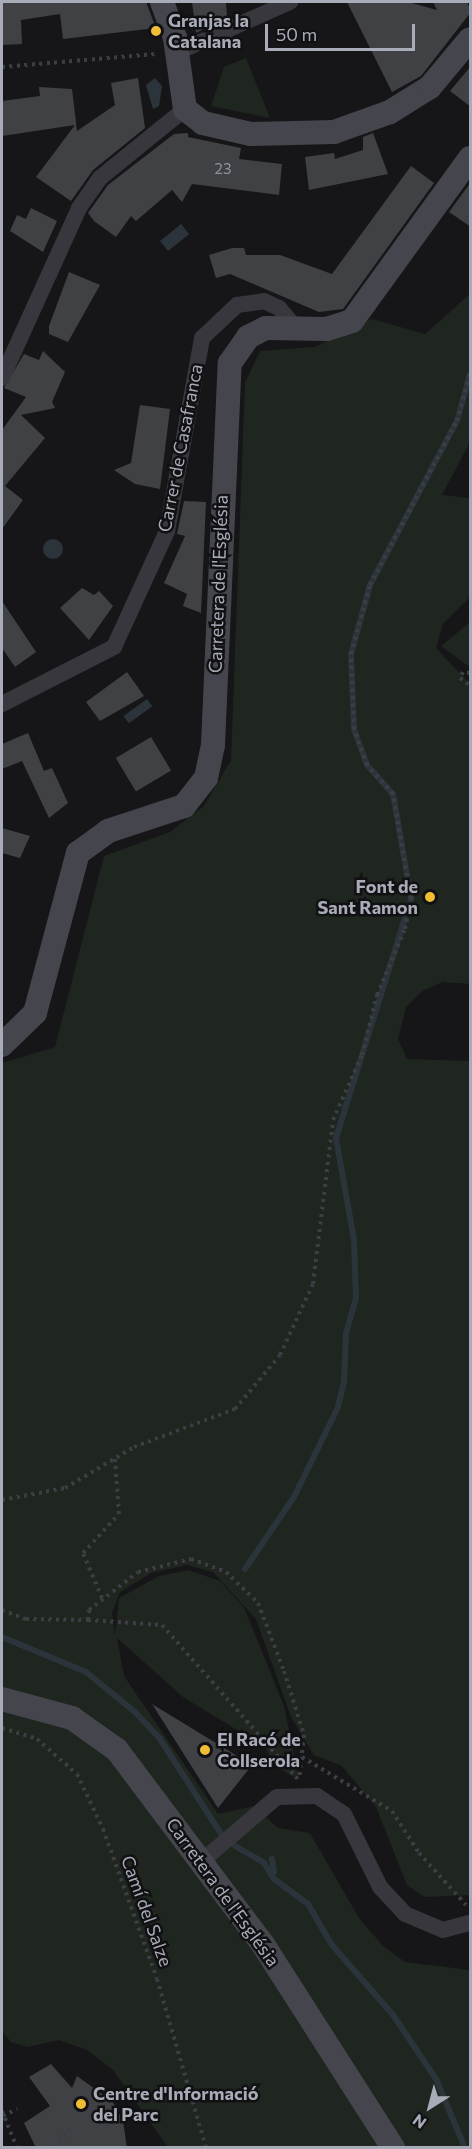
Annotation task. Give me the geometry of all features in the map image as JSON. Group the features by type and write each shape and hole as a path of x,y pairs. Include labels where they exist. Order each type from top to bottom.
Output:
{"main road":[{"path":"162,2 171,53 185,109 203,123 251,134 334,132 411,101 448,70 471,39"},
{"name":"Carretera de l'Església","path":"2,1046 35,1013 78,853 108,831 184,806 206,778 213,745 226,376 248,337 267,328 340,327 360,315 471,158"},
{"name":"Carretera de l'Església","path":"2,1699 72,1718 105,1739 203,1860 393,2148"}],"street":[{"path":"171,53 290,2"},
{"path":"2,378 82,202 100,178 185,109"},
{"name":"Carrer de Casafranca","path":"2,704 114,647 167,531 202,339 237,305 264,301 279,308 296,328"},
{"path":"203,1860 277,1797 310,1794 344,1814 380,1887 405,1914 443,1930 471,1923"}],"path":[{"path":"2,67 171,53"},
{"path":"2,1500 65,1488 115,1459 219,1420 251,1395 280,1355 313,1284 333,1120 362,1055 377,995 405,929 411,898 393,794 367,765 354,729 351,654 370,585 457,422 471,374"},
{"path":"471,673 463,672 460,678 471,685"},
{"path":"102,1598 83,1553 119,1514 115,1459"},
{"path":"88,1620 89,1611 102,1598 138,1572 191,1559 226,1572 258,1604 304,1735 299,1780"},
{"path":"2,1611 26,1619 162,1625 310,1794"},
{"name":"Camí del Salze","path":"2,1728 37,1739 77,1774 103,1829 157,1979 206,2148"},
{"path":"302,1756 392,1810 419,1853 462,1899"},
{"path":"3,2116 17,2109"},
{"path":"2,2111 17,2148"},
{"path":"54,2148 71,2127"}],"shaded area":[{"path":"246,58 270,118 211,106 224,67"},
{"path":"155,78 162,86 159,106 153,109 146,85"},
{"path":"181,224 189,234 168,251 160,241"},
{"path":"470,294 470,442 442,495 470,498 470,597 443,624 436,648 470,684 470,984 443,982 422,991 406,1007 398,1039 407,1059 470,1061 470,1895 424,1897 407,1885 376,1807 342,1766 314,1755 291,1717 256,1619 213,1572 187,1565 151,1573 120,1592 112,1613 115,1634 119,1598 159,1576 188,1570 220,1581 244,1607 284,1706 299,1780 276,1767 265,1747 183,1697 117,1638 124,1676 218,1814 254,1806 278,1828 310,1833 359,1918 383,1946 405,1962 470,1970 470,2147 168,2147 113,2070 87,2050 59,2040 27,2047 11,2042 2,2031 2,1063 55,1047 104,856 170,832 204,806 231,760 245,383 260,351 315,347 372,319 425,334"},
{"path":"53,539 60,542 63,549 60,556 53,559 46,556 43,549 46,542"},
{"path":"470,622 470,664 468,666 441,646"},
{"path":"147,699 152,706 129,723 124,716"}],"building":[{"path":"2,2 146,2 156,28 63,39 60,14 21,20 22,44 2,45"},
{"path":"192,2 226,2 227,17 196,33"},
{"path":"347,2 408,2 437,10 433,2 467,2 471,12 421,76 392,92"},
{"path":"471,66 471,107 450,91"},
{"path":"138,78 145,128 93,170 71,201 36,177 75,125 2,136 2,101 40,96 39,87 72,89 77,131 115,105 111,83"},
{"path":"188,133 188,137 241,148 239,159 282,164 279,195 192,184 182,202 172,190 136,221 131,216 116,237 94,221 88,213 108,185 174,134"},
{"path":"373,133 388,174 309,190 305,157 334,153 335,159 363,150 363,137"},
{"path":"411,166 434,183 343,309 319,312 230,274 216,278 209,255 232,248 244,248 246,255 280,255 332,274"},
{"path":"471,182 471,227 449,212"},
{"path":"31,208 57,221 43,252 10,231 17,215 26,219"},
{"path":"69,272 100,285 68,342 49,334 49,326"},
{"path":"43,351 65,372 52,402 55,408 21,415 45,438 5,486 23,500 2,529 2,430 26,397 4,388 24,354 39,360"},
{"path":"140,405 170,409 160,489 135,484 114,470 131,463"},
{"path":"184,501 206,502 201,613 183,606 187,594 164,583 185,536 177,534"},
{"path":"82,588 94,595 99,591 113,606 89,640 60,608"},
{"path":"2,601 36,652 15,667 2,648"},
{"path":"127,672 144,696 100,721 86,702"},
{"path":"28,733 44,771 52,768 68,803 49,818 22,761 2,769 2,744"},
{"path":"151,737 171,770 136,792 116,758"},
{"path":"2,828 30,836 20,858 2,853"},
{"name":"El Racó de Collserola","path":"152,1704 252,1765 218,1808"},
{"name":"Centre d'Informació del Parc","path":"51,2064 72,2088 77,2076 113,2102 123,2121 127,2148 36,2148 24,2123 50,2106 29,2077"}],"waterway":[{"path":"245,1569 294,1497 338,1407 344,1381 346,1333 356,1298 354,1240 336,1138 411,898 393,794 367,765 354,729 351,654 370,585 457,421 470,374"},
{"path":"2,1637 86,1672 135,1712 160,1739 220,1832"},
{"path":"235,1846 264,1863 274,1879 308,1904 332,1945 393,2015 436,2079 465,2148"},
{"path":"272,1859 274,1872"}],"place":[{"name":"Granjas la Catalana","path":"156,31"},
{"name":"Font de Sant Ramon","path":"430,897"},
{"name":"El Racó de Collserola","path":"205,1750"},
{"name":"Centre d'Informació del Parc","path":"81,2104"}]}
